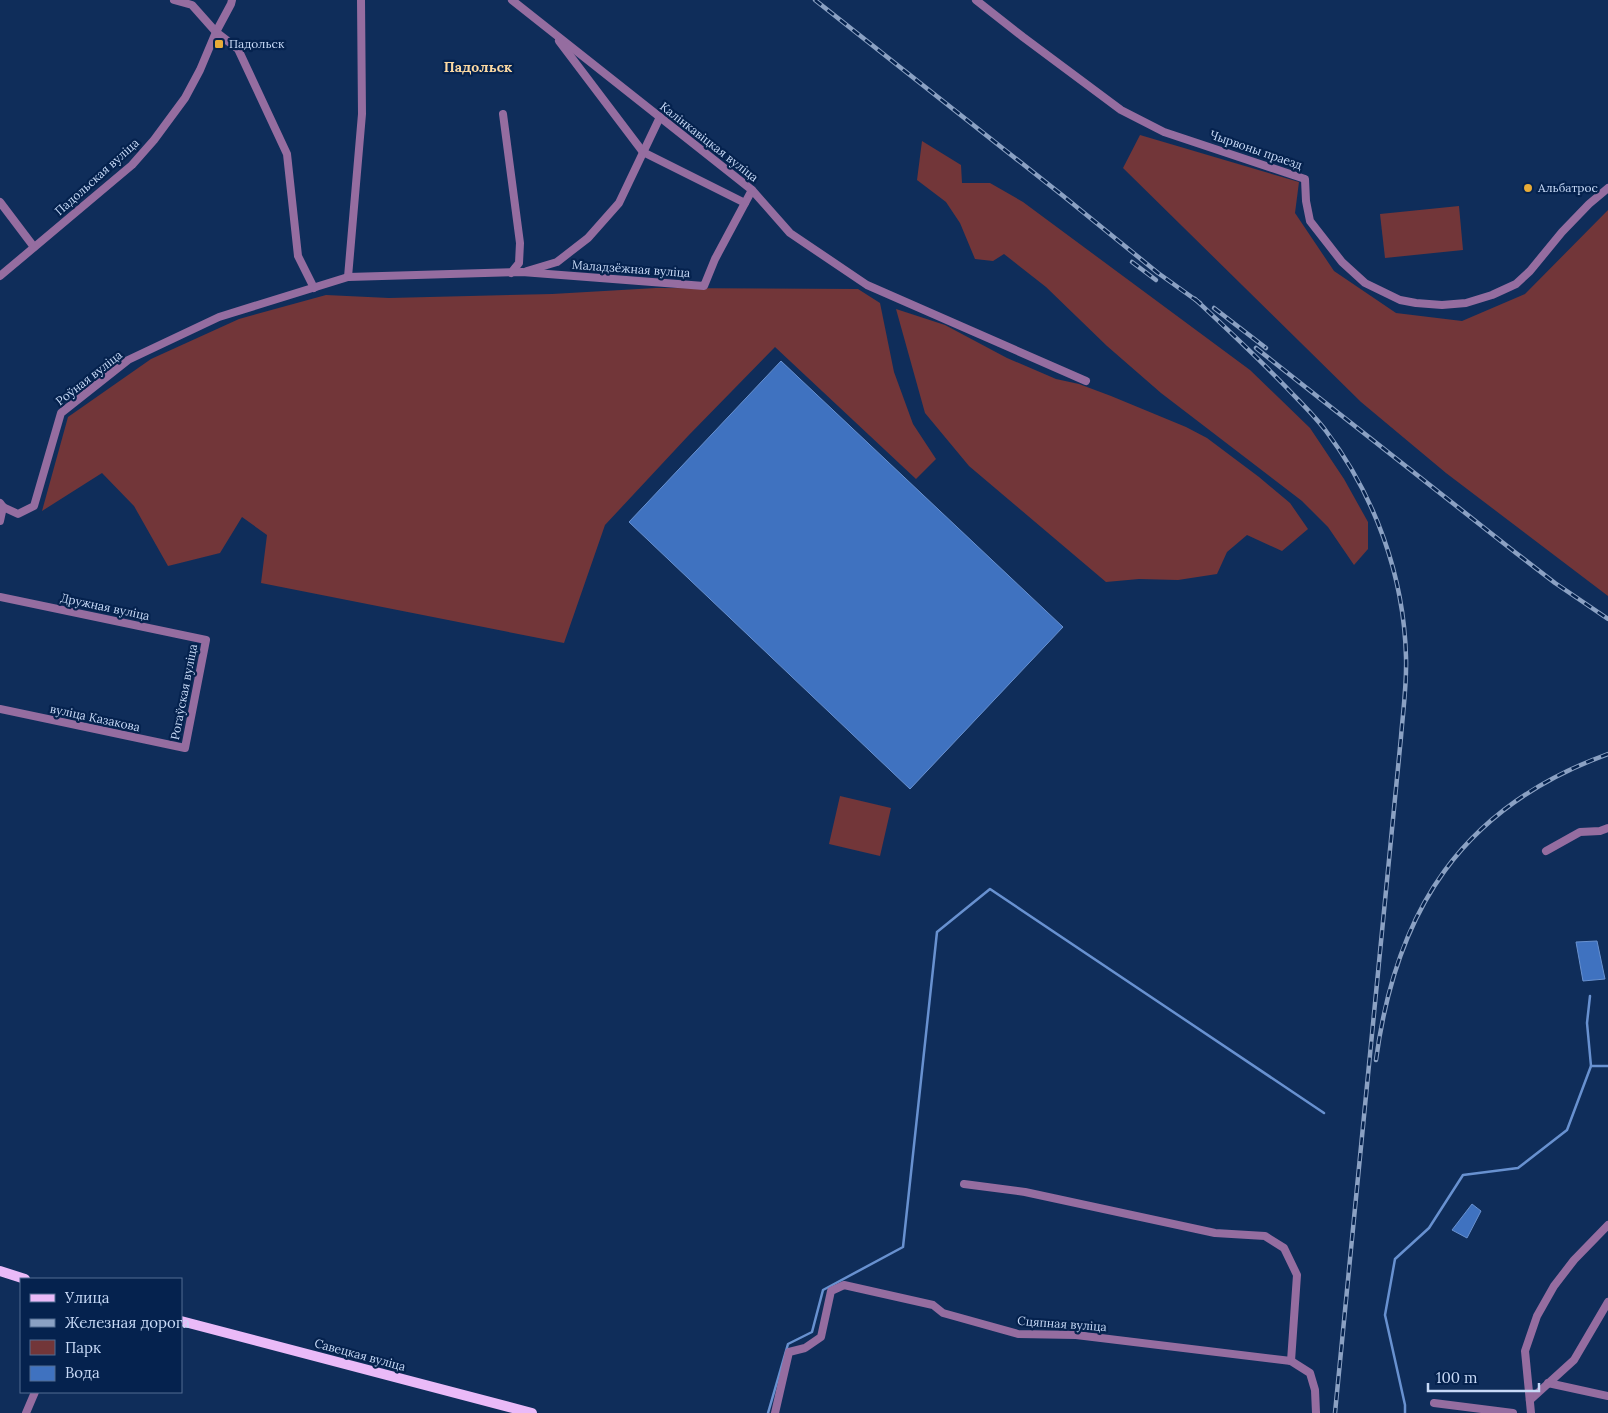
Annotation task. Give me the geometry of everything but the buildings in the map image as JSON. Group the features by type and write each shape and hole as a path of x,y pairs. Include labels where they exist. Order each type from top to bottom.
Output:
{"main road":[{"path":"0,1271 22,1278"},
{"name":"Савецкая вуліца","path":"182,1321 506,1409 532,1413"}],"street":[{"path":"174,0 191,2 216,32 238,49 287,154 298,256 314,288"},
{"path":"348,277 362,114 361,0"},
{"name":"Калінкавіцкая вуліца","path":"512,0 752,190 790,233 867,285 1086,381"},
{"name":"Чырвоны праезд","path":"976,0 1121,110 1164,132 1305,179 1308,214 1317,232 1342,262 1365,283 1400,300 1442,305 1466,303 1516,284 1530,271 1588,204 1608,188"},
{"name":"Падольская вуліца","path":"0,276 132,165 154,140 185,98 233,1"},
{"path":"552,32 643,152 745,203 752,190"},
{"path":"503,114 520,243 519,263 511,273"},
{"path":"522,272 558,262 588,238 619,203 660,117"},
{"path":"0,202 34,247"},
{"name":"Маладзёжная вуліца","path":"314,288 348,277 522,272 704,286 715,259 745,203"},
{"name":"Роўная вуліца","path":"2,504 18,514 34,506 61,414 128,360 219,317 314,288"},
{"path":"0,521 2,504"},
{"name":"Дружная вуліца","path":"0,597 206,640"},
{"name":"Рогаўская вуліца","path":"185,748 206,640"},
{"name":"вуліца Казакова","path":"0,709 185,748"},
{"path":"1546,851 1580,832 1600,831 1608,828"},
{"path":"964,1184 1025,1192 1215,1233 1265,1236 1284,1248 1297,1275 1291,1361"},
{"path":"1531,1413 1525,1351 1537,1316 1554,1286 1574,1260 1608,1225"},
{"name":"Сцяпная вуліца","path":"775,1413 789,1352 805,1348 821,1336 831,1291 844,1285 933,1305 943,1313 1018,1334 1076,1335 1291,1361 1310,1373 1316,1390 1316,1413"},
{"path":"1530,1400 1574,1360 1608,1302"},
{"path":"1548,1383 1607,1395"},
{"path":"26,1413 35,1393"},
{"path":"1434,1403 1513,1413"}],"green space":[{"path":"1140,135 1299,182 1295,213 1334,271 1396,313 1462,321 1525,294 1608,210 1608,596 1446,473 1361,402 1123,168"},
{"path":"922,141 961,165 962,183 990,183 1023,202 1250,370 1310,428 1344,479 1368,522 1368,549 1354,565 1328,527 1302,501 1161,393 1107,346 1046,287 1004,254 993,261 975,259 960,223 946,202 917,180"},
{"path":"1459,206 1463,250 1385,258 1380,214"},
{"path":"656,288 858,289 880,303 894,372 913,424 936,459 916,479 775,347 605,525 564,643 261,583 267,535 242,517 220,553 168,566 134,506 102,473 42,511 68,417 151,359 239,319 326,295 389,298 552,294"},
{"path":"896,309 945,325 1007,358 1056,379 1079,384 1111,396 1186,427 1207,438 1290,503 1308,529 1282,551 1247,535 1227,552 1217,574 1178,580 1139,579 1106,582 969,466 925,413"},
{"path":"840,796 891,808 880,856 829,844"}],"water":[{"path":"781,361 1063,627 910,789 629,522"},
{"path":"1597,941 1605,979 1583,981 1576,942"},
{"path":"1472,1204 1481,1211 1467,1238 1452,1230"}],"waterway":[{"path":"768,1413 788,1344 812,1332 823,1290 903,1247 937,932 990,889 1324,1113"},
{"path":"1405,1413 1405,1405 1385,1315 1395,1259 1429,1228 1463,1175 1518,1168 1567,1130 1591,1066 1587,1023 1590,996"},
{"path":"1591,1066 1608,1066"}],"railway":[{"path":"815,0 1158,273 1200,303"},
{"path":"1132,262 1156,280"},
{"path":"1195,299 1306,408 1326,431 1343,456 1359,482 1384,538 1400,597 1404,627 1406,657 1405,697 1335,1413"},
{"path":"1214,308 1266,348"},
{"path":"1256,348 1516,553 1555,583 1608,619"},
{"path":"1376,1060 1386,1006 1400,956 1420,911 1445,871 1476,835 1513,803 1557,776 1608,754"}],"place":[{"name":"Падольск","path":"219,44"},
{"name":"Альбатрос","path":"1528,188"}],"district":[{"name":"Падольск","path":"478,67"}]}
